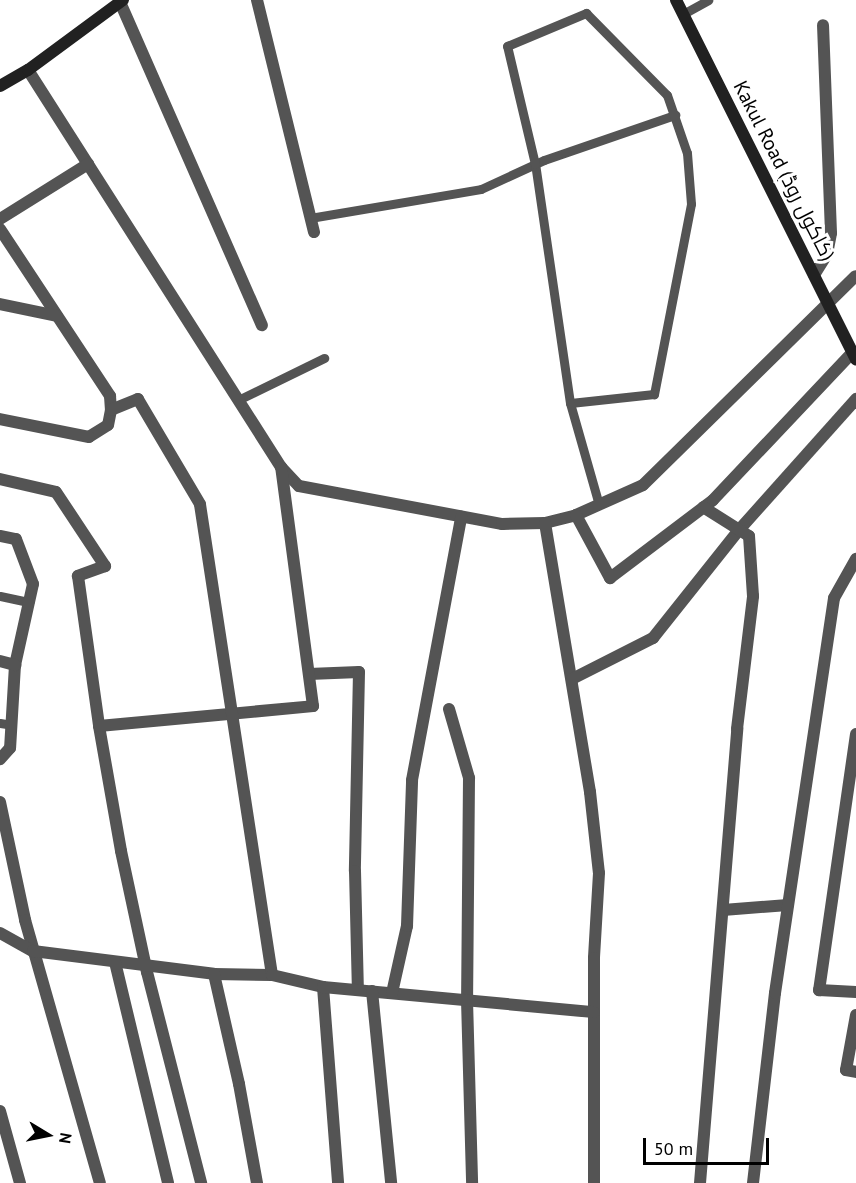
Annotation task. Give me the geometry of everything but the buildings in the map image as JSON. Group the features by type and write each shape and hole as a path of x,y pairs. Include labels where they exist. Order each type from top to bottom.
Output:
{"main road":[{"name":"Kakul Road (کاکول روڈ)","path":"676,0 854,356"},
{"path":"0,86 28,70 122,1"}],"street":[{"path":"257,0 314,232"},
{"path":"122,1 261,326"},
{"path":"814,274 827,254 831,233 823,25"},
{"path":"28,70 281,467 299,486 502,524 545,523 576,515 643,485 856,276"},
{"path":"0,219 88,164"},
{"path":"0,229 110,396 111,410 108,425 89,437 0,419"},
{"path":"0,304 57,316"},
{"path":"576,515 610,578 703,507 854,356"},
{"path":"111,410 138,399 200,504 272,975"},
{"path":"572,679 652,638 740,530 856,399"},
{"path":"99,726 313,706 281,467"},
{"path":"0,479 56,492 105,566 78,576 99,726 121,851 146,966 201,1183"},
{"path":"700,1183 737,729 753,596 749,536 703,507"},
{"path":"392,993 407,926 412,780 461,517"},
{"path":"545,523 572,679 599,873 594,1011 594,1183"},
{"path":"0,536 16,539 33,584 15,664 6,724 10,748 0,759"},
{"path":"753,1183 788,905 834,598 856,559"},
{"path":"0,661 15,664"},
{"path":"309,674 359,672 356,871 358,990"},
{"path":"448,709 469,778 467,1000 472,1183"},
{"path":"856,734 819,990 856,992"},
{"path":"0,802 33,951 100,1183"},
{"path":"723,910 788,905"},
{"path":"0,933 33,951 115,963 214,974 272,975 323,987 594,1011"},
{"path":"115,963 168,1183"},
{"path":"214,974 239,1084 257,1183"},
{"path":"323,987 338,1183"},
{"path":"372,991 392,1183"},
{"path":"856,1015 846,1070 856,1072"},
{"path":"0,1111 20,1183"}],"lane":[{"path":"683,14 708,0"},
{"path":"570,403 654,394 691,204 687,153 667,95 586,13 507,46 535,164 570,403 599,505"},
{"path":"310,218 480,189 535,164 675,115"},
{"path":"238,400 324,358"},
{"path":"0,596 29,602"}]}
